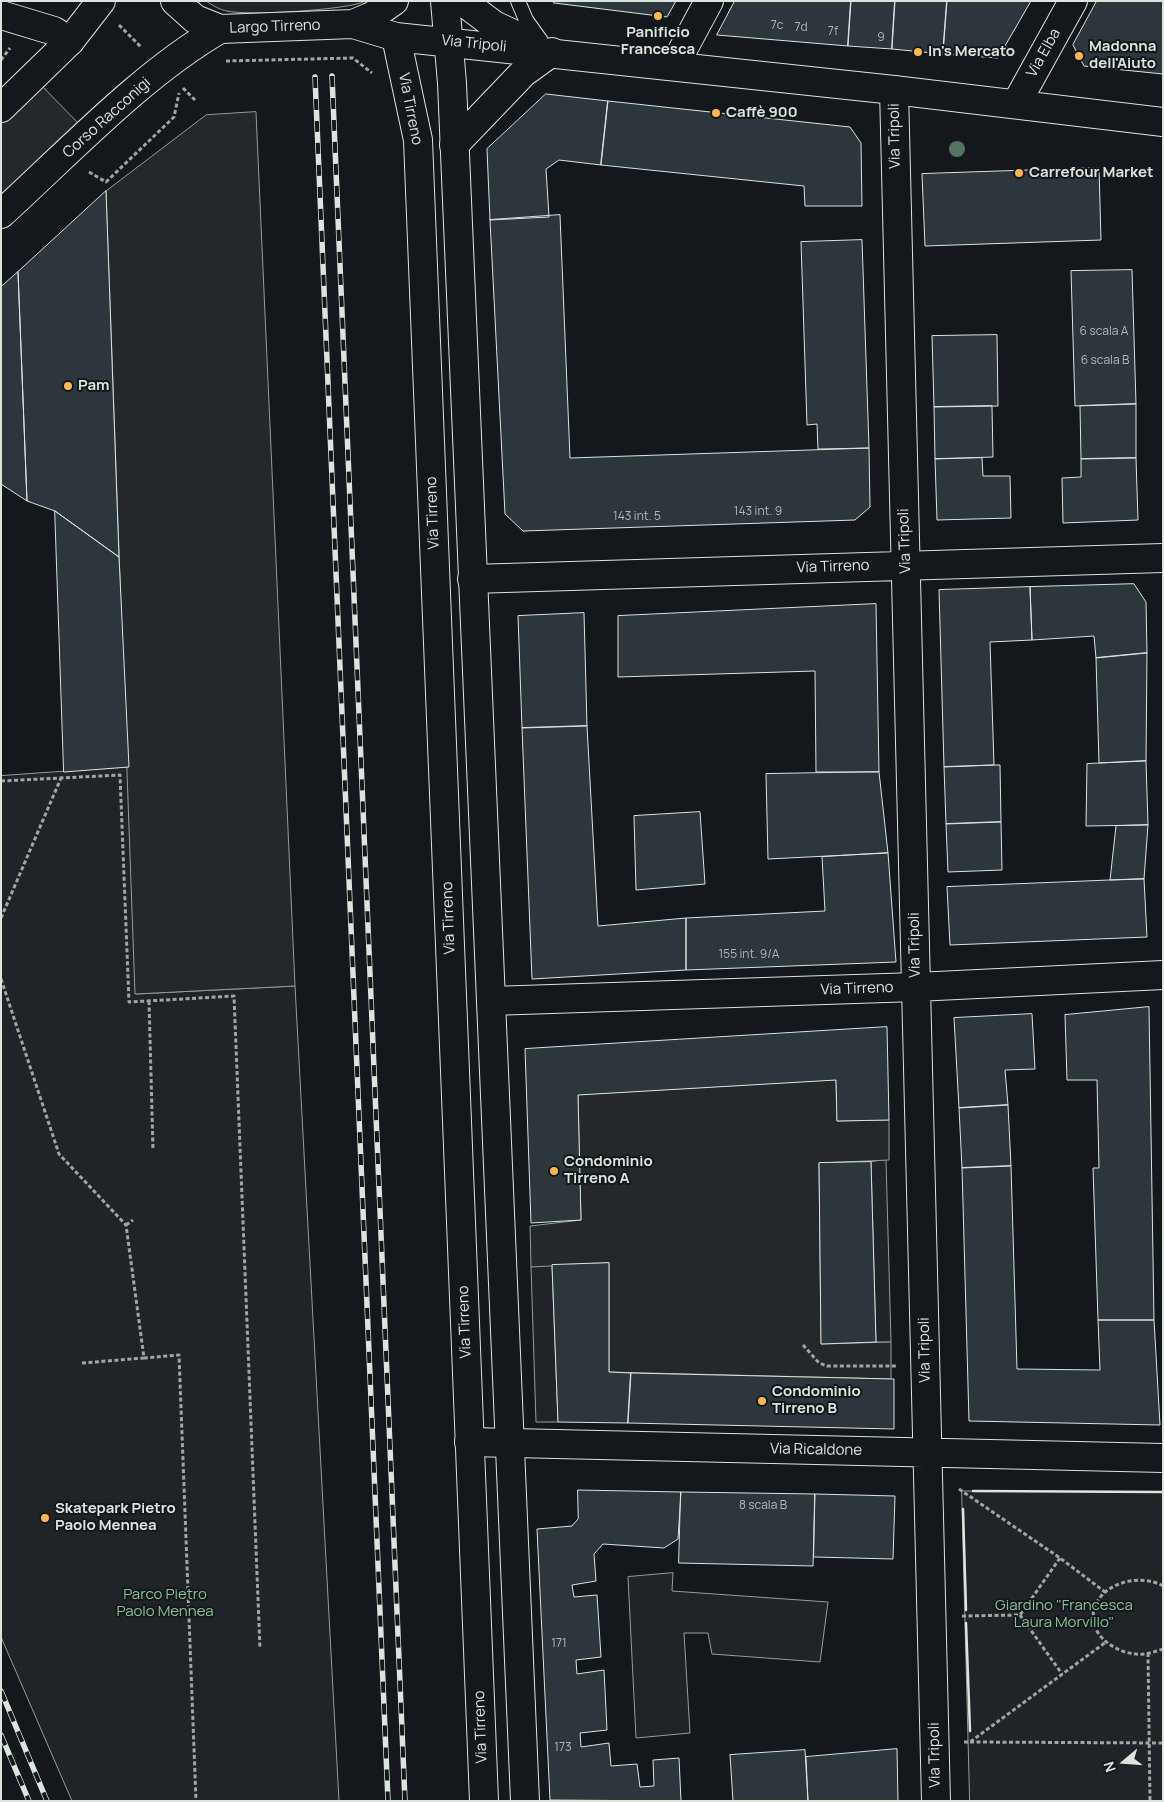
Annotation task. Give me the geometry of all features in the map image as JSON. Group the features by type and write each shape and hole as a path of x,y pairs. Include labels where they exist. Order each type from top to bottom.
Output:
{"street":[{"path":"1,108 70,41 100,1"},
{"name":"Largo Tirreno","path":"175,1 195,18 220,29 353,24 396,37"},
{"name":"Largo Tirreno","path":"353,24 372,16 394,1"},
{"path":"445,1 454,145 525,1801"},
{"name":"Via Tripoli","path":"462,1 494,25 552,52"},
{"path":"674,66 709,1"},
{"name":"Via Elba","path":"1016,104 1073,1"},
{"path":"1,15 54,31 70,41"},
{"name":"Corso Racconigi","path":"1,214 132,94 198,42 220,29"},
{"name":"Via Tripoli","path":"396,37 552,52 1163,122"},
{"name":"Via Tirreno","path":"396,37 418,140 484,1801"},
{"path":"454,145 523,73 552,52"},
{"name":"Via Tripoli","path":"894,90 925,1366 926,1483 936,1801"},
{"path":"1163,122 1163,127"},
{"name":"Via Tirreno","path":"472,579 1163,558"},
{"name":"Via Tirreno","path":"490,1001 916,987 1163,975"},
{"name":"Via Ricaldone","path":"470,1442 1163,1458"}],"lane":[{"path":"518,1 534,34 552,52"}],"path":[{"path":"223,62 353,58 375,75"},
{"path":"106,182 174,117"},
{"path":"1,781 120,775 129,1002 234,996 260,1649"},
{"path":"1,918 62,778"},
{"path":"1,979 59,1154 126,1225 144,1358"},
{"path":"149,1001 153,1150"},
{"path":"126,1225 133,1220"},
{"path":"803,1345 819,1363 827,1366 925,1366"},
{"path":"82,1363 179,1355 196,1801"},
{"path":"926,1483 951,1484 1060,1558 1105,1592"},
{"path":"1020,1615 1060,1558"},
{"path":"1163,1586 1156,1582 1137,1579 1120,1583 1105,1592 1098,1602 1093,1617 1098,1631 1106,1642 1121,1651 1137,1654 1163,1649"},
{"path":"931,1614 1020,1615"},
{"path":"1020,1615 1062,1674"},
{"path":"970,1742 1106,1642"},
{"path":"1148,1653 1150,1801"},
{"path":"964,1752 964,1742 1163,1743"}],"green space":[{"path":"206,1 366,1 340,7 255,13 224,10"},
{"name":"Parco Pietro Paolo Mennea","path":"129,767 136,994 295,986 339,1801 72,1801 1,1637 1,776"},
{"path":"886,1160 891,1342 876,1342 871,1162"},
{"path":"552,1265 558,1422 536,1422 531,1267"},
{"name":"Giardino \"Francesca Laura Morvillo\"","path":"962,1491 1163,1492 1163,1801 970,1801"},
{"path":"673,1573 672,1591 828,1602 820,1662 712,1654 708,1633 684,1633 690,1733 636,1738 628,1577"}],"shaded area":[{"path":"34,78 89,134 1,214 1,108"},
{"path":"256,112 295,986 135,994 106,191 206,115"},
{"path":"836,1080 837,1121 889,1120 889,1160 819,1163 821,1344 891,1342 891,1379 609,1372 609,1263 531,1267 530,1226 581,1220 578,1095"}],"building":[{"path":"554,1 676,1 667,17 554,3"},
{"path":"735,1 851,1 848,46 717,35"},
{"path":"851,1 895,1 892,49 848,46"},
{"path":"895,1 947,1 943,54 892,49"},
{"path":"947,1 1031,1 998,58 943,54"},
{"path":"1097,1 1163,1 1163,74 1084,66 1073,45"},
{"path":"546,94 608,101 601,165 559,160 546,169 549,217 490,220 487,149"},
{"path":"608,101 850,127 861,143 862,206 805,206 804,186 601,165"},
{"path":"1099,168 1101,240 925,246 922,174"},
{"name":"Pam","path":"106,191 119,557 55,511 27,501 18,272"},
{"path":"560,215 570,458 869,448 870,507 855,520 523,531 505,514 490,220"},
{"path":"862,240 869,448 818,449 817,424 807,425 801,242"},
{"path":"1132,270 1136,404 1075,406 1071,271"},
{"path":"18,272 27,501 1,484 1,287"},
{"path":"997,335 998,406 934,407 932,336"},
{"path":"1136,404 1136,458 1081,459 1080,406"},
{"path":"992,406 993,457 935,459 934,407"},
{"path":"982,458 983,476 1010,476 1011,518 937,520 935,459"},
{"path":"1136,458 1138,520 1063,523 1062,478 1081,477 1081,459"},
{"path":"55,511 119,557 129,767 64,772"},
{"path":"1134,584 1146,602 1147,653 1096,658 1094,636 1032,640 1030,587"},
{"path":"1030,587 1032,640 990,642 994,765 944,767 939,590"},
{"path":"876,604 879,772 816,772 815,671 618,677 618,616"},
{"path":"584,613 587,726 522,728 518,616"},
{"path":"1147,653 1146,761 1099,763 1096,658"},
{"path":"587,726 598,926 686,918 686,970 532,979 522,728"},
{"path":"1146,761 1148,825 1086,826 1087,764"},
{"path":"1000,765 1001,822 946,824 944,767"},
{"path":"879,772 888,853 768,859 766,774"},
{"path":"700,812 705,884 636,890 634,816"},
{"path":"1001,822 1002,870 948,872 946,824"},
{"path":"1148,825 1144,879 1110,880 1116,826"},
{"path":"888,853 896,962 686,970 686,918 825,911 822,857"},
{"path":"1144,879 1147,937 950,945 947,887"},
{"path":"1149,1007 1154,1320 1098,1320 1093,1168 1099,1168 1097,1080 1067,1080 1065,1015"},
{"path":"1032,1014 1035,1069 1005,1070 1008,1105 959,1108 954,1018"},
{"name":"Condominio Tirreno A","path":"887,1027 889,1120 837,1121 836,1080 578,1095 581,1220 531,1223 525,1049"},
{"path":"1008,1105 1011,1166 962,1168 959,1108"},
{"name":"Condominio Tirreno B","path":"871,1162 876,1342 821,1344 819,1163"},
{"path":"1011,1166 1017,1369 1100,1370 1098,1320 1154,1320 1160,1425 969,1421 962,1168"},
{"path":"609,1263 609,1372 631,1373 628,1423 558,1422 552,1265"},
{"name":"Condominio Tirreno B","path":"631,1373 894,1379 894,1429 628,1423"},
{"path":"578,1490 681,1492 678,1539 664,1548 603,1544 594,1554 596,1581 572,1585 574,1597 597,1595 601,1657 576,1660 577,1674 604,1670 607,1730 580,1733 581,1747 609,1743 611,1766 637,1764 640,1787 654,1786 653,1760 679,1758 681,1801 550,1800 537,1529 572,1526 578,1519"},
{"path":"681,1492 815,1494 813,1566 679,1563"},
{"path":"815,1494 895,1496 893,1559 814,1557"},
{"path":"897,1749 898,1801 808,1801 806,1757"},
{"path":"805,1750 808,1801 733,1801 730,1755"}],"railway":[{"path":"332,76 405,1801"},
{"path":"315,77 388,1801"},
{"path":"1,1691 47,1801"},
{"path":"1,1735 29,1801"}],"wall":[{"path":"973,1491 1163,1492"},
{"path":"963,1509 966,1610"},
{"path":"966,1623 970,1731"}],"place":[{"name":"Panificio Francesca","path":"658,16"},
{"name":"In's Mercato","path":"918,52"},
{"name":"Madonna dell'Aiuto","path":"1079,56"},
{"name":"Caffè 900","path":"716,113"},
{"name":"Carrefour Market","path":"1019,173"},
{"name":"Pam","path":"68,386"},
{"name":"Condominio Tirreno A","path":"554,1171"},
{"name":"Condominio Tirreno B","path":"762,1401"},
{"name":"Skatepark Pietro Paolo Mennea","path":"45,1518"}]}
